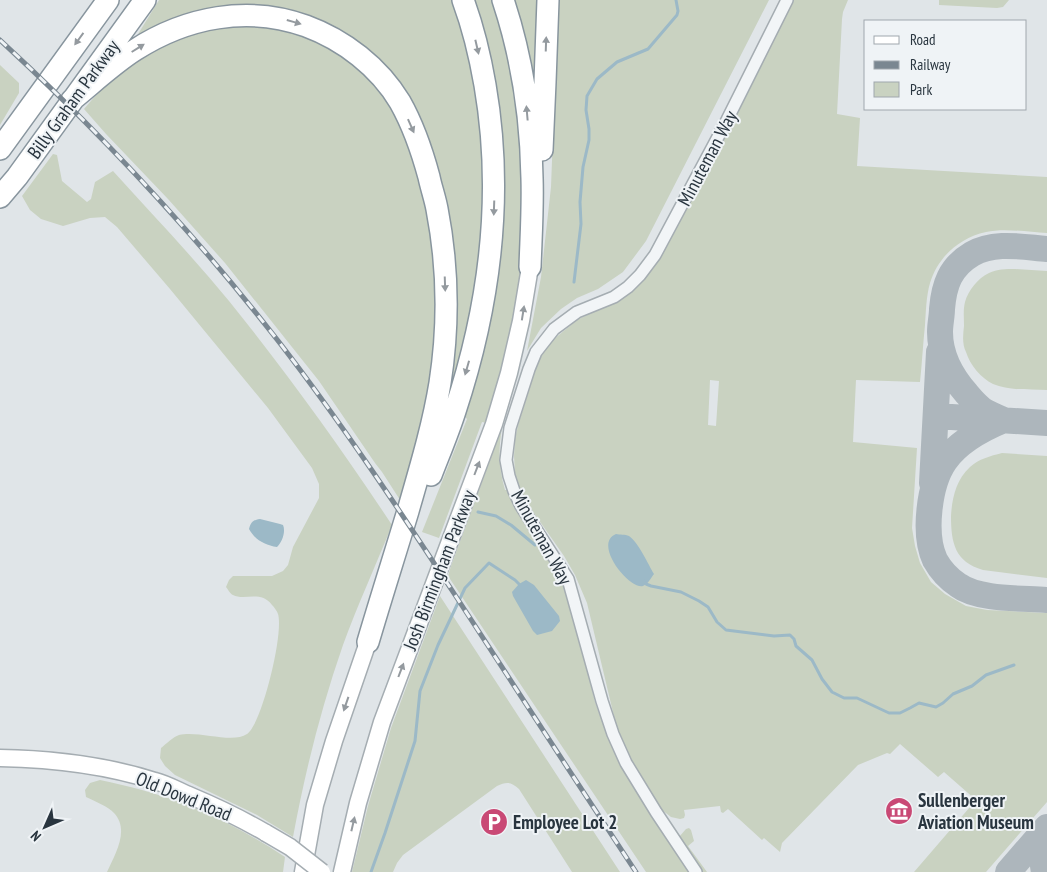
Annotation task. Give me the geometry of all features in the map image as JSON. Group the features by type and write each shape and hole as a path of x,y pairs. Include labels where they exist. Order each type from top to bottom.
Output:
{"highway":[{"name":"Billy Graham Parkway","path":"0,149 108,0"},
{"name":"Billy Graham Parkway","path":"0,197 17,177 145,0"},
{"path":"368,642 455,411 481,312 488,270 493,220 493,148 482,68 463,0"},
{"path":"503,0 513,33 527,105 532,178 530,267"},
{"path":"530,267 536,237 539,204 548,0"},
{"path":"72,100 135,50 161,36 203,20 238,15 282,19 332,38 348,48 377,72 399,101 424,159 437,208 444,261 446,317 440,384 424,455 368,642"}],"main road":[{"name":"Josh Birmingham Parkway","path":"342,872 358,803 382,722 494,424 509,373 521,321 530,267"},
{"path":"303,872 315,805 334,741 368,642"},
{"name":"Old Dowd Road","path":"0,758 52,760 87,764 157,781 251,824 290,847 322,872"}],"street":[{"name":"Minuteman Way","path":"696,872 626,763 613,734 602,701 568,579 518,499 509,476 506,460 510,428 536,352 554,329 577,312 614,296 628,287 650,262 727,120 787,0"}],"green space":[{"path":"159,0 454,0 470,54 484,133 483,260 448,412 451,304 400,92 284,15 135,39"},
{"path":"470,0 497,0 521,105 525,247 509,351 487,423 482,422 439,538 422,532 467,419 463,415 493,293"},
{"path":"509,0 542,0 534,85"},
{"path":"558,0 769,0 646,241 623,272 598,289 577,298 561,309 541,328 527,351 541,277 551,187"},
{"path":"793,0 848,0 842,19 837,114 860,118 857,166 1047,177 1047,233 1000,230 986,232 959,244 938,265 930,283 928,294 920,382 856,380 853,442 917,448 912,528 920,563 931,582 945,594 966,606 987,610 1047,613 1047,802 986,872 914,872 976,800 944,772 938,777 900,744 890,754 887,753 858,765 782,843 780,852 764,838 762,840 728,809 723,813 721,812 720,806 684,810 684,818 671,817 662,810 630,760 617,729 587,603 575,575 564,556 520,491 515,473 515,438 537,364 545,350 554,339 577,320 619,299 638,285 653,269","holes":["710,380 719,381 716,426 708,425"]},
{"path":"939,0 1009,0 1003,7 997,8 939,5"},
{"path":"233,22 304,32 361,66 401,116 435,232 438,354 402,503 319,381 225,263 84,109 103,87 150,47"},
{"path":"0,65 19,83 19,93 0,125"},
{"path":"53,154 57,155 62,181 87,202 91,199 95,182 113,171 157,219 215,284 293,383 392,525 335,669 314,740 293,837 257,815 175,775 165,766 160,758 161,748 179,735 196,734 233,738 247,734 253,727 265,697 275,658 278,639 278,614 272,605 263,598 237,597 226,587 233,576 272,576 283,571 288,565 293,547 319,498 319,484 312,468 268,408 117,227 105,217 90,218 63,226 41,219 30,210 22,196"},
{"path":"998,270 1047,271 1047,390 1013,389 993,384 980,375 973,366 964,346 964,308 966,298 971,289 977,281 989,273"},
{"path":"502,428 500,459 501,475 505,490 507,490 517,510 565,581 595,702 607,735 622,767 690,872 646,872 448,576"},
{"path":"1002,453 1047,456 1047,578 983,570 966,562 956,550 952,535 951,516 952,503 958,483 973,464"},
{"path":"440,596 620,872 572,872 519,789 511,784 504,783 497,786 403,855 393,872 352,872 368,806 391,728"},
{"path":"100,780 132,787 180,802 234,827 285,857 283,872 107,872 120,842 121,827 119,820 112,811 86,797 85,790 90,783"},
{"path":"689,828 694,841 688,846 707,872 702,872 679,837"}],"water":[{"path":"260,519 283,525 283,537 277,547 261,541 249,529 253,522"},
{"path":"616,534 629,536 643,554 654,574 645,585 637,585 630,581 616,565 608,547 610,539"},
{"path":"526,580 534,585 559,616 560,621 552,631 537,635 513,596 512,592 519,584"}],"waterway":[{"path":"574,282 581,224 580,202 583,167 589,140 586,110 587,96 597,79 617,62 648,49 677,15 676,0"},
{"path":"478,512 496,516 511,525 535,545"},
{"path":"371,872 415,741 420,691 438,645 465,588 489,563 519,584"},
{"path":"644,581 651,586 681,592 699,601 708,607 717,622 726,630 774,636 790,635 794,639 796,646 812,660 822,679 832,692 844,698 857,698 889,713 900,713 919,703 936,707 953,694 972,686 986,675 1014,665"}],"taxiway":[{"path":"1004,420 986,412 976,404 956,380 944,357 940,332 944,292 953,271 958,265 964,259 981,250 999,246 1047,249"},
{"path":"932,483 939,352"},
{"path":"936,416 1047,423"},
{"path":"1004,420 987,427 957,447 939,471 930,509 929,537 931,549 935,560 948,577 967,590 988,596 1047,600"},
{"path":"1008,872 1047,827"},
{"path":"1044,872 1042,852 1047,833"}],"railway":[{"path":"0,40 38,75 146,185 214,262 279,342 393,501 636,872"}],"place":[{"name":"Sullenberger Aviation Museum","path":"899,811"},
{"name":"Employee Lot 2","path":"494,822"}]}
